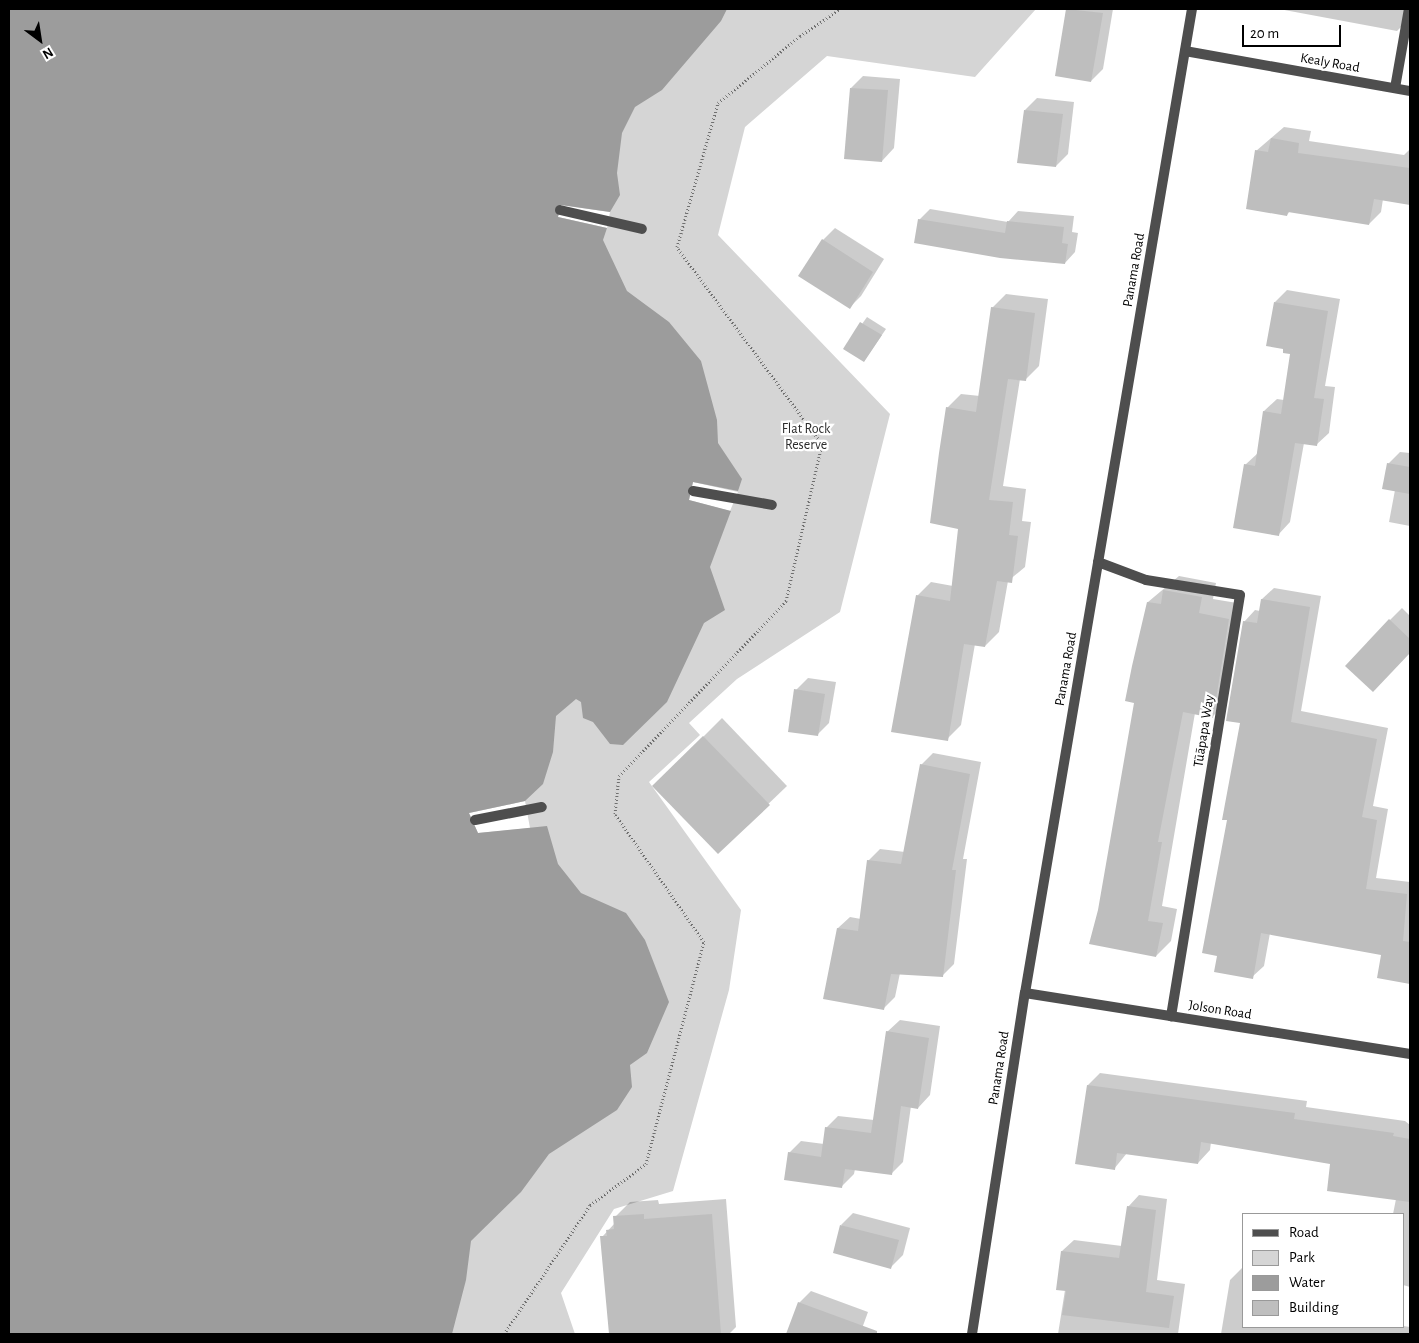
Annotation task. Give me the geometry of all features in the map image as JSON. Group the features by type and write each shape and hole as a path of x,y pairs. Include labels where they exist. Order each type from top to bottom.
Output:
{"street":[{"name":"Panama Road","path":"972,1334 1025,993 1192,9"},
{"path":"1395,88 1409,9"},
{"name":"Kealy Road","path":"1185,52 1410,91"},
{"path":"560,210 642,229"},
{"path":"692,491 772,505"},
{"name":"Tūāpapa Way","path":"1098,562 1146,580 1240,595 1172,1016"},
{"path":"475,820 542,807"},
{"name":"Jolson Road","path":"1025,993 1410,1054"}],"path":[{"path":"504,1334 590,1204 646,1164 704,942 615,814 619,776 786,601 822,444 678,247 718,103 800,36 840,9"}],"green space":[{"name":"Flat Rock Reserve","path":"9,9 1036,9 975,77 827,56 745,127 718,235 890,414 840,612 737,679 689,723 700,735 649,782 741,910 729,990 673,1191 614,1209 561,1293 575,1334 9,1334","holes":["561,205 610,212 607,228 558,217","693,482 738,492 730,511 689,500","525,801 530,828 478,833 469,813"]}],"water":[{"path":"9,9 727,9 721,21 662,90 635,107 622,133 617,173 620,195 610,212 561,205 558,217 607,228 603,240 627,291 669,322 701,361 717,420 718,443 742,479 738,491 693,482 689,500 731,511 710,567 725,610 704,623 667,702 623,745 610,744 593,722 583,718 581,702 576,699 556,716 553,752 543,784 525,801 469,813 478,833 547,826 558,864 581,893 626,913 645,940 669,1002 647,1053 630,1065 632,1087 617,1110 549,1154 521,1192 471,1241 466,1280 452,1334 9,1334"}],"building":[{"path":"1066,9 1103,13 1091,82 1055,76"},
{"path":"850,88 888,90 882,162 844,159"},
{"path":"1024,110 1063,114 1056,167 1017,163"},
{"path":"1271,138 1299,143 1298,153 1410,168 1410,205 1374,199 1369,225 1288,212 1287,216 1246,209 1255,150 1268,152"},
{"path":"918,219 1005,233 1007,221 1064,227 1062,243 1068,244 1065,264 1000,258 914,243"},
{"path":"822,239 873,272 850,309 798,276"},
{"path":"1274,302 1328,311 1314,398 1324,399 1317,446 1295,443 1279,536 1233,528 1244,464 1255,466 1263,411 1281,414 1290,354 1283,353 1283,349 1266,346"},
{"path":"991,307 1035,313 1026,381 1008,379 989,500 1013,502 1009,535 1018,536 1012,583 997,581 985,647 964,644 948,741 891,732 916,595 950,601 958,529 930,523 939,453 946,407 976,412"},
{"path":"860,322 882,335 864,362 843,349"},
{"path":"1387,463 1410,467 1410,494 1382,489"},
{"path":"1163,590 1202,597 1199,613 1229,619 1213,718 1183,712 1158,842 1162,842 1148,921 1163,923 1156,957 1089,944 1098,910 1134,703 1125,701 1132,666 1147,602 1161,604"},
{"path":"1261,599 1310,607 1291,722 1377,739 1362,817 1377,820 1366,889 1407,894 1403,941 1410,942 1410,984 1377,978 1381,955 1261,933 1253,979 1214,972 1217,956 1202,953 1227,820 1222,820 1240,723 1226,721 1243,621 1257,623"},
{"path":"1389,619 1410,639 1410,653 1373,692 1345,666"},
{"path":"794,689 825,694 818,736 788,732"},
{"path":"703,736 770,805 718,854 652,786"},
{"path":"920,764 970,774 952,870 956,870 943,977 891,974 884,1010 823,999 837,928 858,931 867,860 901,864"},
{"path":"886,1031 929,1038 918,1109 901,1106 892,1175 845,1169 842,1188 784,1180 788,1152 821,1157 825,1127 871,1133"},
{"path":"1087,1085 1295,1113 1294,1119 1394,1133 1393,1136 1410,1139 1410,1202 1327,1191 1330,1164 1201,1142 1198,1164 1117,1153 1115,1170 1075,1164"},
{"path":"1127,1206 1156,1210 1146,1292 1174,1296 1169,1328 1062,1315 1066,1291 1056,1290 1061,1251 1119,1258"},
{"path":"644,1214 644,1219 712,1214 721,1334 609,1334 600,1236 607,1236 606,1230 614,1229 613,1216"},
{"path":"840,1225 899,1240 891,1269 833,1253"},
{"path":"798,1302 877,1331 877,1334 786,1334"}]}
